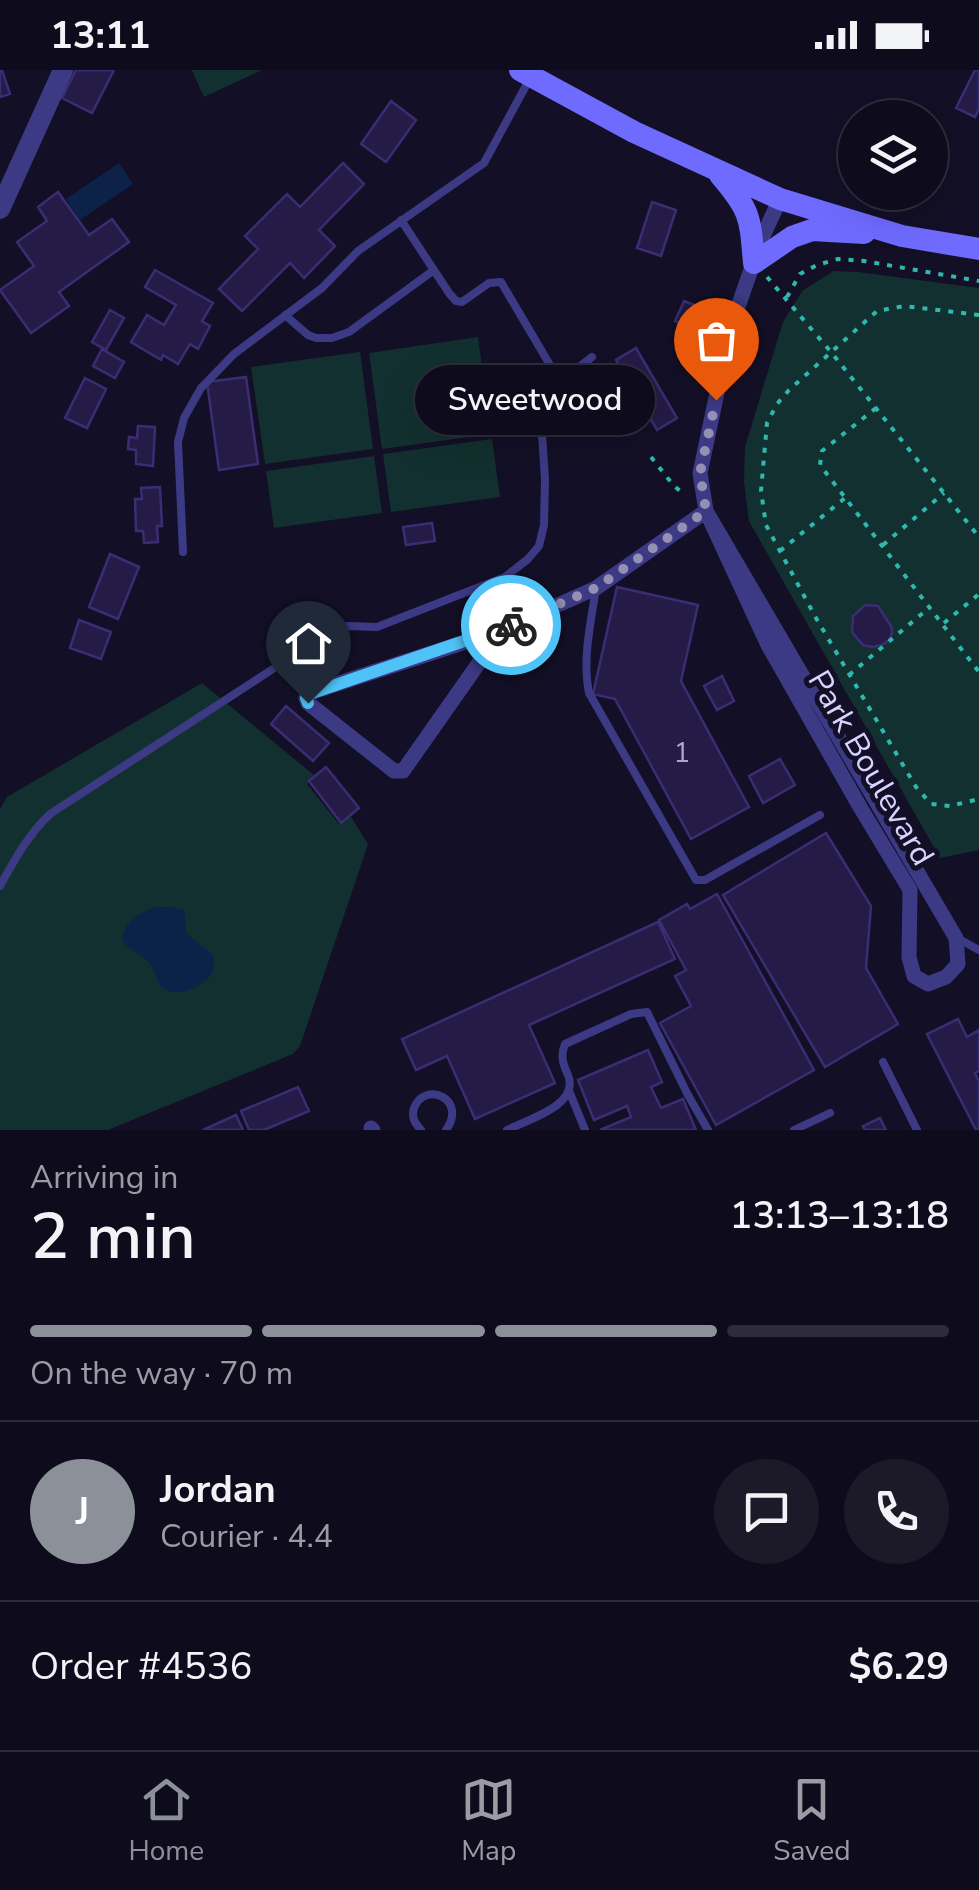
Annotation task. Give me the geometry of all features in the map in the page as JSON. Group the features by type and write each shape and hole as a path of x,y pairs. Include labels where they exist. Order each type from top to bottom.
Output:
{"main road":[{"path":"525,73 634,132 780,199 902,236"},
{"path":"713,167 741,199 750,219 754,263 792,237 812,230 902,236 979,249"}],"street":[{"path":"0,209 63,70"},
{"name":"Park Boulevard","path":"706,511 956,938 958,964 946,976 928,984 914,976 909,956 910,890 768,646 706,511 700,473 731,326 780,199"},
{"path":"502,630 404,771 394,771 306,698 502,630 596,588 706,511"}],"lane":[{"path":"183,552 178,442 184,418 201,388 234,354 322,288 358,251 484,163 525,73"},
{"path":"401,220 456,300 462,302 489,283 502,282 560,382"},
{"path":"285,315 308,335 332,338 349,332 434,270"},
{"path":"0,886 28,838 50,814 299,652 326,630 377,626 506,577 528,559 539,546 544,524 542,434 550,403 560,382 592,356"},
{"path":"596,588 588,646 588,693 696,880 705,880 820,816"},
{"path":"956,938 979,950"},
{"path":"508,1130 562,1103 570,1093 572,1084 562,1060 565,1044 631,1014 647,1012 708,1130"},
{"path":"883,1062 917,1130"},
{"path":"570,1093 585,1130"},
{"path":"421,1130 413,1116 416,1104 424,1096 435,1094 446,1098 452,1108 453,1119 446,1130"},
{"path":"794,1130 830,1114"},
{"path":"529,1119 535,1130"}],"path":[{"path":"786,298 800,274 838,259 979,281"},
{"path":"754,263 831,352 979,537"},
{"path":"979,315 904,306 887,308 878,311 831,352 776,404 767,423 762,507 766,525 780,551 916,788 931,804 950,806 979,798"},
{"path":"876,408 822,451 820,466 979,672"},
{"path":"651,457 674,486 706,511"},
{"path":"883,545 944,493"},
{"path":"780,551 845,498"},
{"path":"944,623 979,594"},
{"path":"849,674 931,606"}],"green space":[{"path":"192,70 262,70 204,97"},
{"path":"834,271 979,288 979,850 940,858 749,521 745,447 783,322 803,290"},
{"path":"478,337 491,434 382,449 369,353"},
{"path":"360,352 373,449 265,464 251,367"},
{"path":"492,439 500,497 391,512 383,454"},
{"path":"374,456 382,513 274,528 266,471"},
{"path":"202,683 315,776 307,784 339,824 350,815 368,844 300,1046 293,1054 108,1130 0,1130 0,809 7,797"}],"water":[{"path":"119,163 133,184 80,220 66,199"},
{"path":"154,907 184,910 185,932 213,955 213,971 195,988 182,992 166,990 149,963 122,940 133,919"}],"building":[{"path":"0,70 10,94 0,97"},
{"path":"76,70 114,70 92,113 62,98"},
{"path":"975,70 979,70 979,109 975,117 956,108"},
{"path":"391,101 416,120 386,162 361,144"},
{"path":"343,163 364,184 319,230 335,246 304,278 290,263 242,311 219,289 258,249 245,236 287,194 300,207"},
{"path":"58,192 89,235 112,219 129,242 59,292 69,306 31,333 0,290 34,266 17,242 47,221 38,207"},
{"path":"652,202 676,210 661,256 637,248"},
{"path":"155,270 213,303 202,321 210,326 198,349 190,344 178,364 163,355 161,360 131,342 147,315 164,325 176,305 145,287"},
{"path":"684,301 702,308 693,328 675,321"},
{"path":"110,310 124,318 106,350 92,342"},
{"path":"636,348 677,418 657,430 616,360"},
{"path":"102,349 124,362 115,378 93,366"},
{"path":"246,377 258,464 219,470 207,382"},
{"path":"85,378 106,389 87,428 65,418"},
{"path":"138,426 155,427 153,466 136,464 136,450 128,449 129,437 137,438"},
{"path":"160,487 162,526 157,526 158,542 144,543 143,531 136,531 135,499 142,499 141,488"},
{"path":"432,523 435,541 406,545 403,527"},
{"path":"110,554 139,567 118,619 89,607"},
{"path":"617,587 698,605 681,681 749,807 691,839 615,699 593,694"},
{"path":"865,605 878,606 891,626 889,640 882,645 863,645 852,632 853,616"},
{"path":"79,620 111,632 101,659 70,648"},
{"path":"722,676 734,701 717,710 704,686"},
{"path":"286,706 329,743 313,761 271,724"},
{"path":"780,759 795,785 763,803 749,776"},
{"path":"326,767 359,808 341,823 309,781"},
{"path":"826,833 871,906 866,968 898,1024 825,1067 723,895"},
{"path":"717,894 814,1070 716,1125 660,1023 691,1006 675,976 686,970 659,920 687,904 690,909"},
{"path":"658,922 675,959 529,1025 555,1083 475,1119 447,1056 416,1070 402,1039"},
{"path":"958,1019 967,1037 979,1030 979,1071 975,1073 979,1081 979,1130 927,1034"},
{"path":"648,1050 662,1082 651,1087 661,1108 683,1099 696,1130 600,1130 631,1117 627,1106 594,1120 578,1080"},
{"path":"298,1087 309,1111 264,1130 249,1130 241,1111"},
{"path":"236,1115 243,1130 203,1130"},
{"path":"880,1118 886,1130 865,1130 863,1126"}],"way so far":[{"path":"511,625 596,588 706,511 700,473 716,400"}],"place":[{"name":"Sweetwood","path":"716,400"}],"route":[{"path":"308,703 309,694 511,625"}]}
